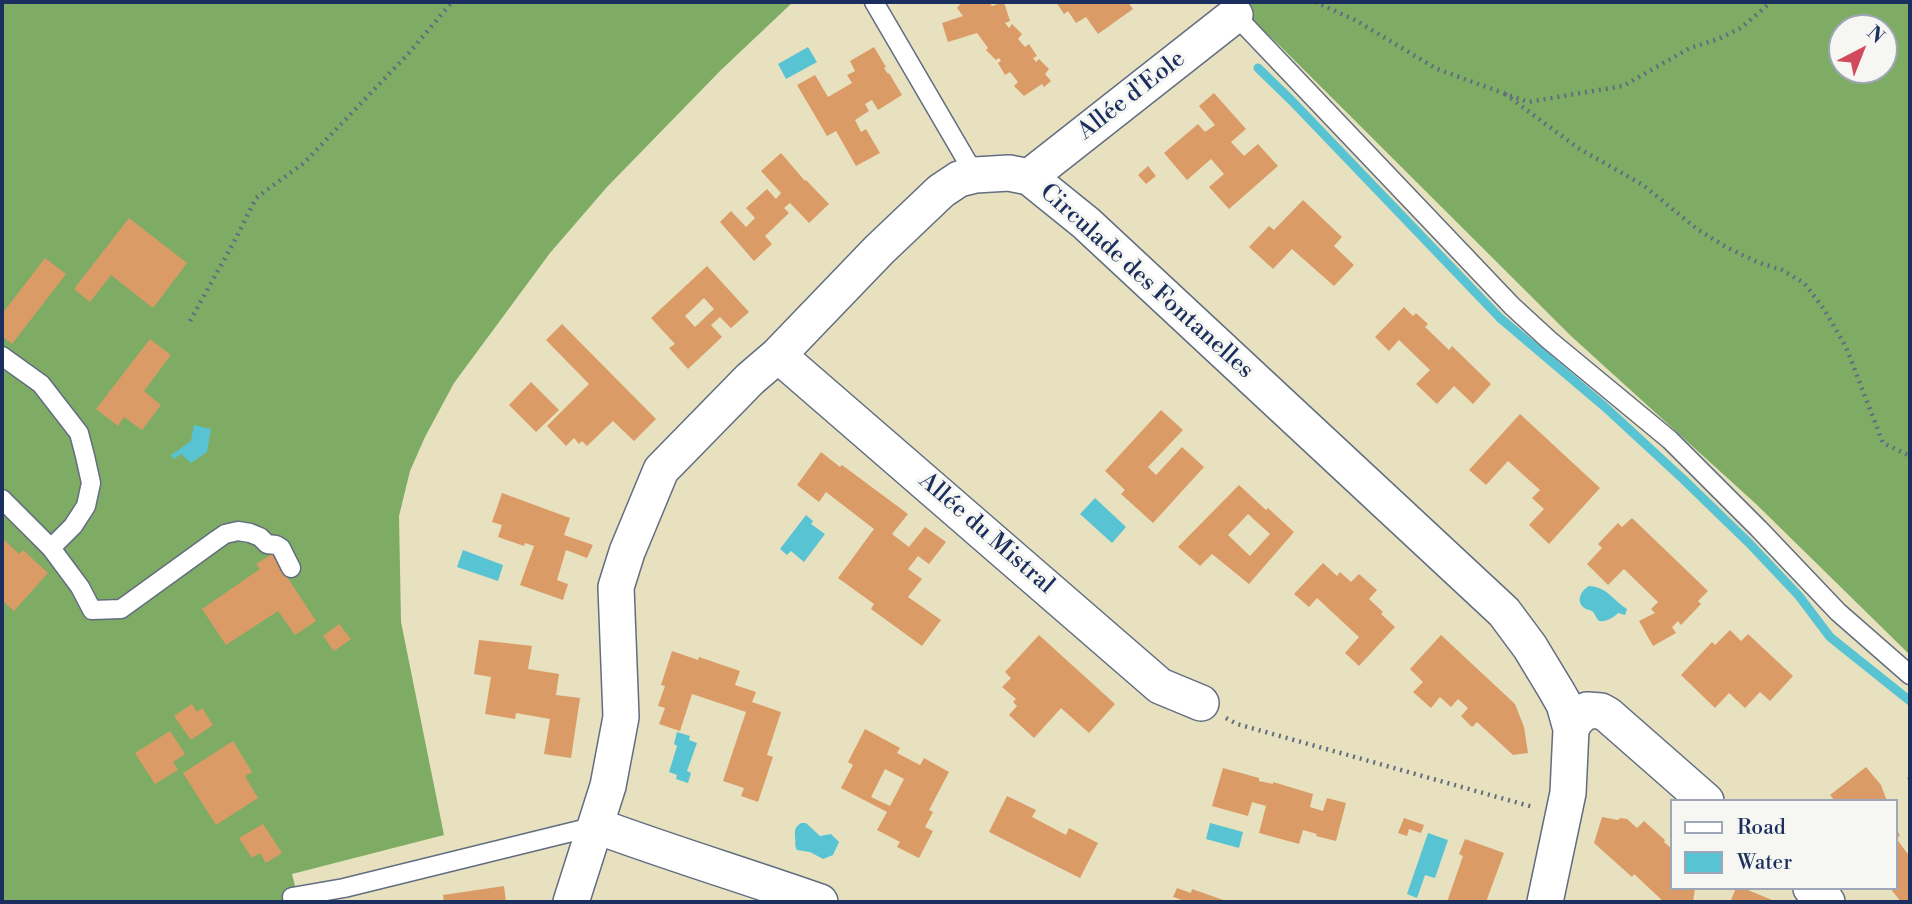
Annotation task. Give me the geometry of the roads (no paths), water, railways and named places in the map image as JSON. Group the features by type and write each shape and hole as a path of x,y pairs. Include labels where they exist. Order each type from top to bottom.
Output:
{"street":[{"name":"Allée d'Eole","path":"1029,177 1235,15"},
{"name":"Circulade des Fontanelles","path":"570,902 597,826 612,769 621,717 617,587 627,552 661,470 941,191 959,179 1009,173 1029,177 1096,232 1504,612 1530,647 1564,704 1572,729 1568,793 1545,902"},
{"name":"Allée du Mistral","path":"778,355 1160,686 1201,703"},
{"path":"1572,729 1576,720 1587,710 1601,711 1704,799"},
{"path":"597,826 645,845 820,902"},
{"path":"1813,890 1827,902"}],"lane":[{"path":"874,2 975,175"},
{"path":"1235,15 1512,306 1670,440 1838,612 1910,675"},
{"path":"2,355 41,384 79,433 85,456 90,484 86,506 73,526 51,548"},
{"path":"2,499 51,548 80,587 92,610 121,609 225,534 239,531 260,537 267,544 281,548 292,568"},
{"path":"292,897 358,885 597,826"}],"water":[{"path":"808,47 817,62 786,79 778,64"},
{"path":"194,425 211,429 207,452 191,463 181,454 174,459 171,455 191,441"},
{"path":"1095,498 1126,527 1112,543 1080,514"},
{"path":"806,515 813,521 811,524 825,534 804,562 791,551 787,555 780,549"},
{"path":"463,550 503,565 498,581 457,567"},
{"path":"1589,586 1610,594 1627,609 1625,615 1618,613 1599,621 1591,610 1581,604 1581,594"},
{"path":"677,732 690,736 689,740 697,743 687,771 691,773 688,783 676,779 677,775 669,772 677,746 674,744"},
{"path":"801,823 806,823 820,836 831,834 839,842 833,855 823,859 810,852 797,850 795,831"},
{"path":"1210,823 1243,832 1239,848 1206,839"},
{"path":"1428,833 1448,840 1435,878 1425,875 1417,898 1407,894"}],"waterway":[{"path":"1258,68 1500,318 1605,407 1683,479 1799,596 1830,637 1910,701"}]}
